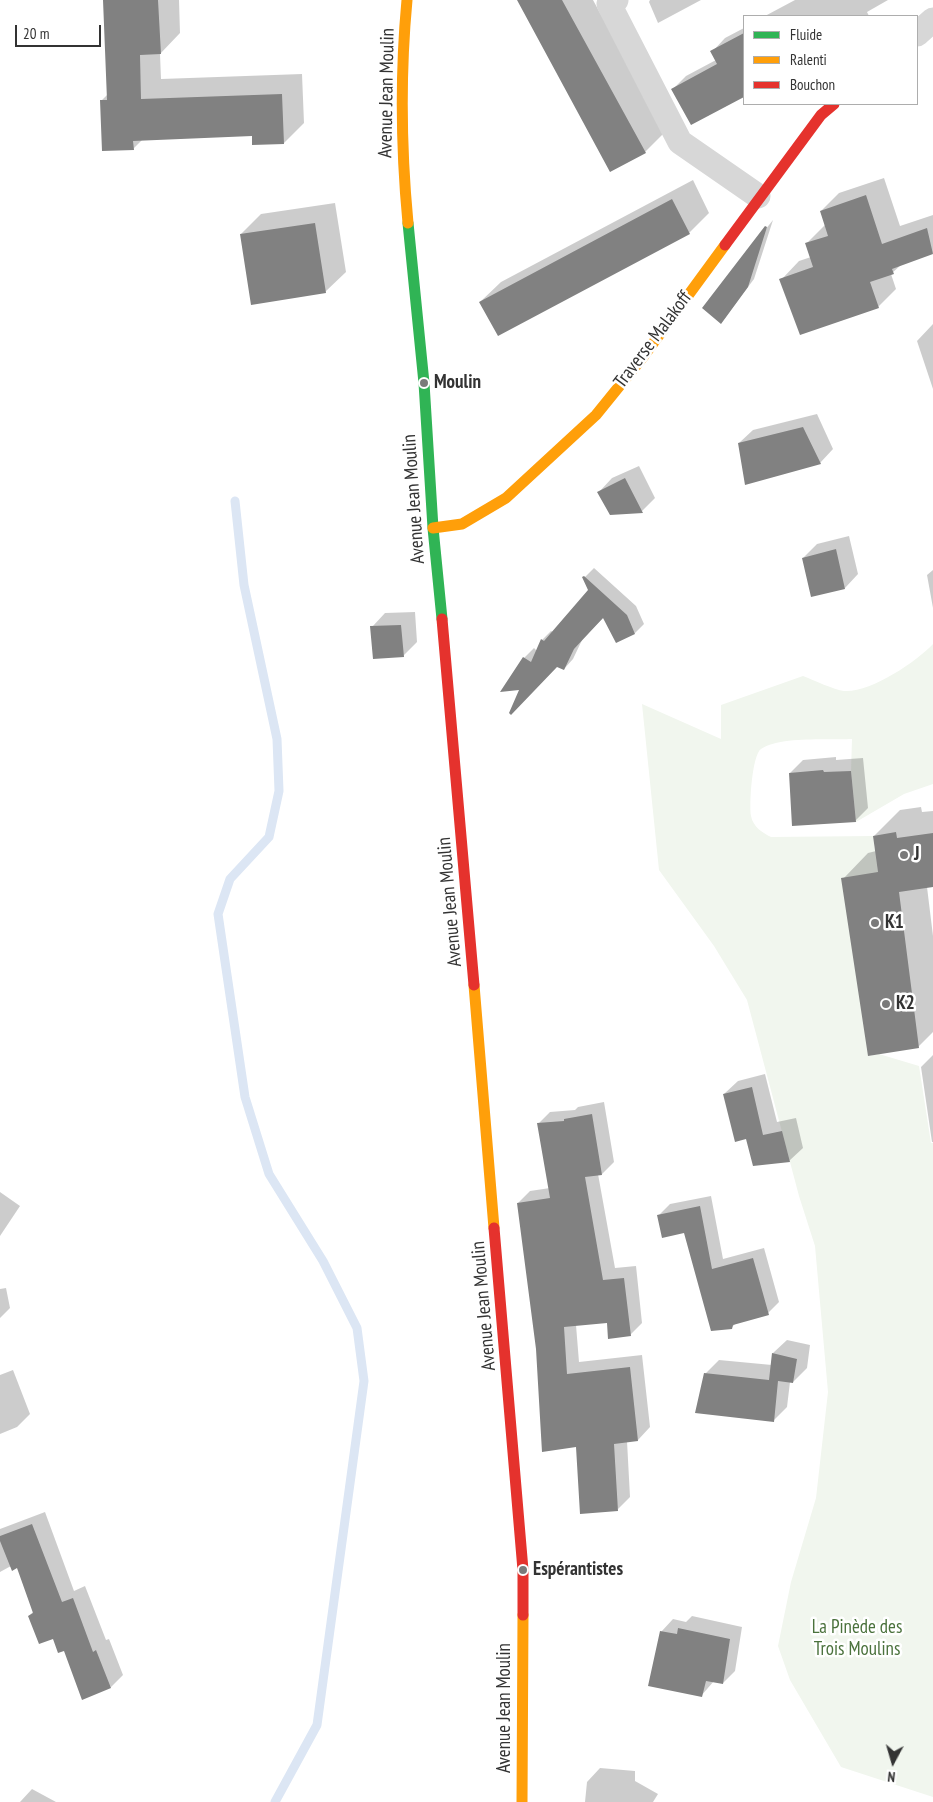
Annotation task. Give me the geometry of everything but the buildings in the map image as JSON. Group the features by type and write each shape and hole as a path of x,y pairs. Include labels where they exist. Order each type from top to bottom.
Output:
{"main road":[{"name":"Avenue Jean Moulin","path":"407,0 402,54 402,132 406,202 424,383 433,528 446,653 523,1570 522,1802"},
{"name":"Traverse Malakoff","path":"433,528 462,524 506,498 596,415 643,357 758,196 821,115 833,105"}],"street":[{"path":"616,0 609,4 680,142 758,196"},
{"path":"918,33 933,20"}],"green space":[{"name":"La Pinède des Trois Moulins","path":"933,644 933,784 904,794 856,822 851,771 852,739 792,740 769,745 758,753 753,770 750,802 751,816 754,823 771,837 873,836 878,872 868,1056 879,1054 919,1066 931,1143 933,1143 933,1797 841,1767 790,1680 778,1646 791,1582 816,1498 828,1392 815,1246 799,1196 747,1000 714,946 659,870 642,704 721,739 721,705 803,676 844,691 866,687 892,675 916,659"}],"waterway":[{"path":"235,501 244,585 277,739 279,791 269,837 230,879 218,914 245,1097 269,1174 323,1261 357,1328 364,1381 317,1725 275,1802"}],"traffic: fast":[{"path":"408,223 424,383 433,528 442,619"}],"traffic: slow":[{"path":"407,0 402,112 408,223"},
{"path":"433,528 462,524 506,498 596,415 643,357 725,245"},
{"path":"474,985 494,1228"},
{"path":"522,1802 523,1615"}],"traffic: jam":[{"path":"725,245 821,115 833,105"},
{"path":"442,619 474,985"},
{"path":"494,1228 523,1570 523,1615"}],"place":[{"name":"Moulin","path":"424,383"},
{"name":"J","path":"904,855"},
{"name":"K1","path":"875,923"},
{"name":"K2","path":"886,1004"},
{"name":"Espérantistes","path":"523,1570"}]}
